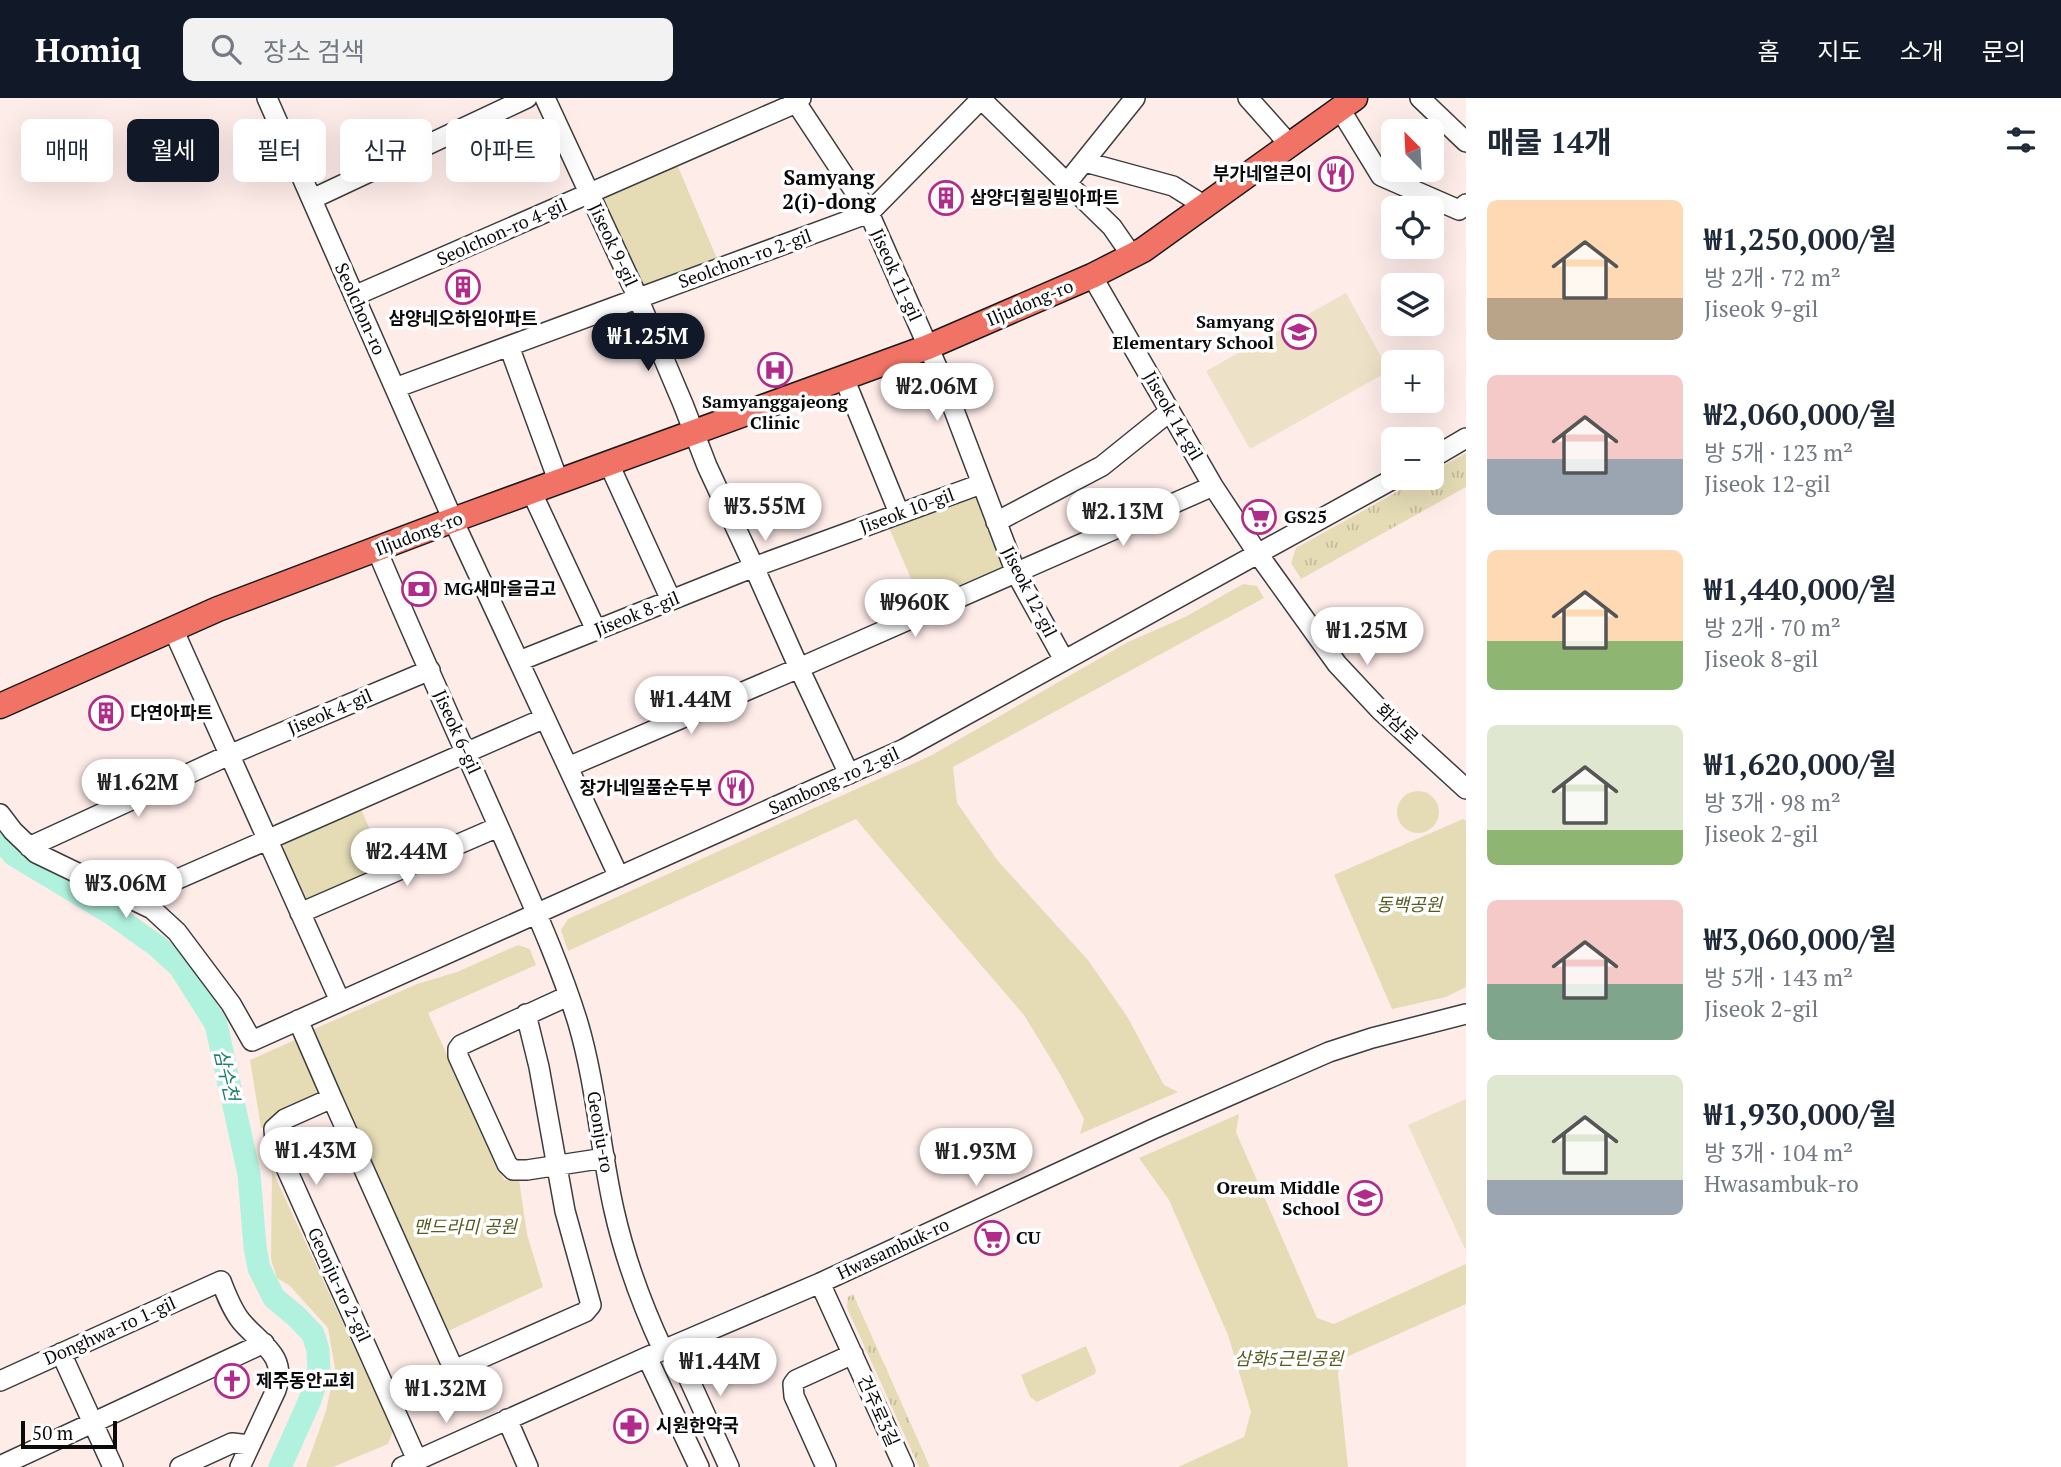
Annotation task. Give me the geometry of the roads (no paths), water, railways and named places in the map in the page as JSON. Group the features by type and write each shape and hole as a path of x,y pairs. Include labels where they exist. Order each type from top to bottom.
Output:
{"main road":[{"name":"Iljudong-ro","path":"0,706 218,609 453,520 928,347 1092,276 1132,256 1347,103"}],"street":[{"name":"Seolchon-ro","path":"268,98 453,520"},
{"path":"312,200 527,98"},
{"name":"Jiseok 9-gil","path":"545,98 638,298 694,433"},
{"path":"1066,184 1135,98"},
{"path":"1248,98 1290,145"},
{"path":"1420,98 1466,142"},
{"path":"981,99 1112,227 1132,256"},
{"name":"Seolchon-ro 2-gil","path":"395,388 869,213 981,99"},
{"name":"Seolchon-ro 4-gil","path":"354,296 797,100"},
{"name":"Jiseok 11-gil","path":"797,100 869,213 928,347"},
{"path":"1347,103 1381,176 1459,210 1466,204"},
{"path":"1085,162 1173,187 1205,206"},
{"name":"Jiseok 14-gil","path":"1092,276 1213,486 1258,554"},
{"path":"509,346 559,483"},
{"name":"Jiseok 12-gil","path":"928,347 1016,573 1064,660"},
{"path":"844,378 899,513"},
{"path":"996,523 1101,466 1169,412"},
{"path":"694,433 849,774"},
{"path":"1444,450 1466,438"},
{"path":"609,464 671,600"},
{"name":"Jiseok 10-gil","path":"754,566 981,484"},
{"path":"568,767 1213,486"},
{"name":"Sambong-ro 2-gil","path":"130,900 152,909 177,932 231,1004 251,1041 904,749 1381,486"},
{"path":"532,493 596,631"},
{"path":"453,520 619,877"},
{"name":"Jiseok 6-gil","path":"377,550 536,914"},
{"name":"화삼로","path":"1258,554 1337,664 1381,710 1466,789"},
{"name":"Jiseok 8-gil","path":"519,662 754,566"},
{"path":"173,629 340,1001"},
{"name":"Jiseok 4-gil","path":"29,846 229,755 430,670"},
{"path":"0,814 36,853 130,900 545,718"},
{"path":"300,913 498,827"},
{"name":"Geonju-ro","path":"536,914 578,1024 613,1208 626,1259 661,1351 689,1445 699,1467"},
{"path":"568,996 461,1045 458,1056 510,1168 518,1171 605,1158"},
{"path":"391,1398 585,1312 591,1305 573,1247 539,1067 526,1014"},
{"name":"Hwasambuk-ro","path":"410,1464 820,1283 1153,1129 1329,1052 1466,1014"},
{"path":"298,1020 454,1370"},
{"name":"Geonju-ro 2-gil","path":"332,1098 281,1121 274,1129 274,1138 327,1261 391,1398 410,1464"},
{"name":"Donghwa-ro 1-gil","path":"0,1381 221,1281 239,1319 264,1343"},
{"name":"건주로3길","path":"820,1283 904,1467"},
{"path":"0,1466 264,1343 277,1362 279,1380 240,1467"},
{"name":"Geonju-ro","path":"661,1351 726,1467"},
{"path":"61,1353 113,1467"},
{"name":"건주로3길","path":"826,1467 794,1396 793,1384 796,1380 853,1354"},
{"path":"689,1445 684,1417 688,1412 693,1416 705,1441 726,1467"},
{"path":"507,1419 528,1467"},
{"path":"180,1467 232,1443 250,1445"}],"waterway":[{"name":"삼수천","path":"0,840 14,855 112,914 157,946 180,967 216,1024 249,1174 259,1268 274,1298 313,1334 318,1350 319,1371 310,1400 280,1467"}],"place":[{"name":"부가네얼큰이","path":"1336,174"},
{"name":"삼양더힐링빌아파트","path":"946,198"},
{"name":"삼양네오하임아파트","path":"463,287"},
{"name":"Samyang Elementary School","path":"1299,332"},
{"name":"Samyanggajeong Clinic","path":"775,370"},
{"name":"GS25","path":"1259,517"},
{"name":"MG새마을금고","path":"419,589"},
{"name":"다연아파트","path":"106,713"},
{"name":"장가네일품순두부","path":"736,788"},
{"name":"Oreum Middle School","path":"1365,1198"},
{"name":"CU","path":"992,1238"},
{"name":"제주동안교회","path":"232,1381"},
{"name":"시원한약국","path":"631,1426"}],"district":[{"name":"Samyang 2(i)-dong","path":"829,190"}],"park label":[{"name":"동백공원","path":"1409,905"},
{"name":"맨드라미 공원","path":"465,1227"},
{"name":"삼화5근린공원","path":"1289,1359"}]}
